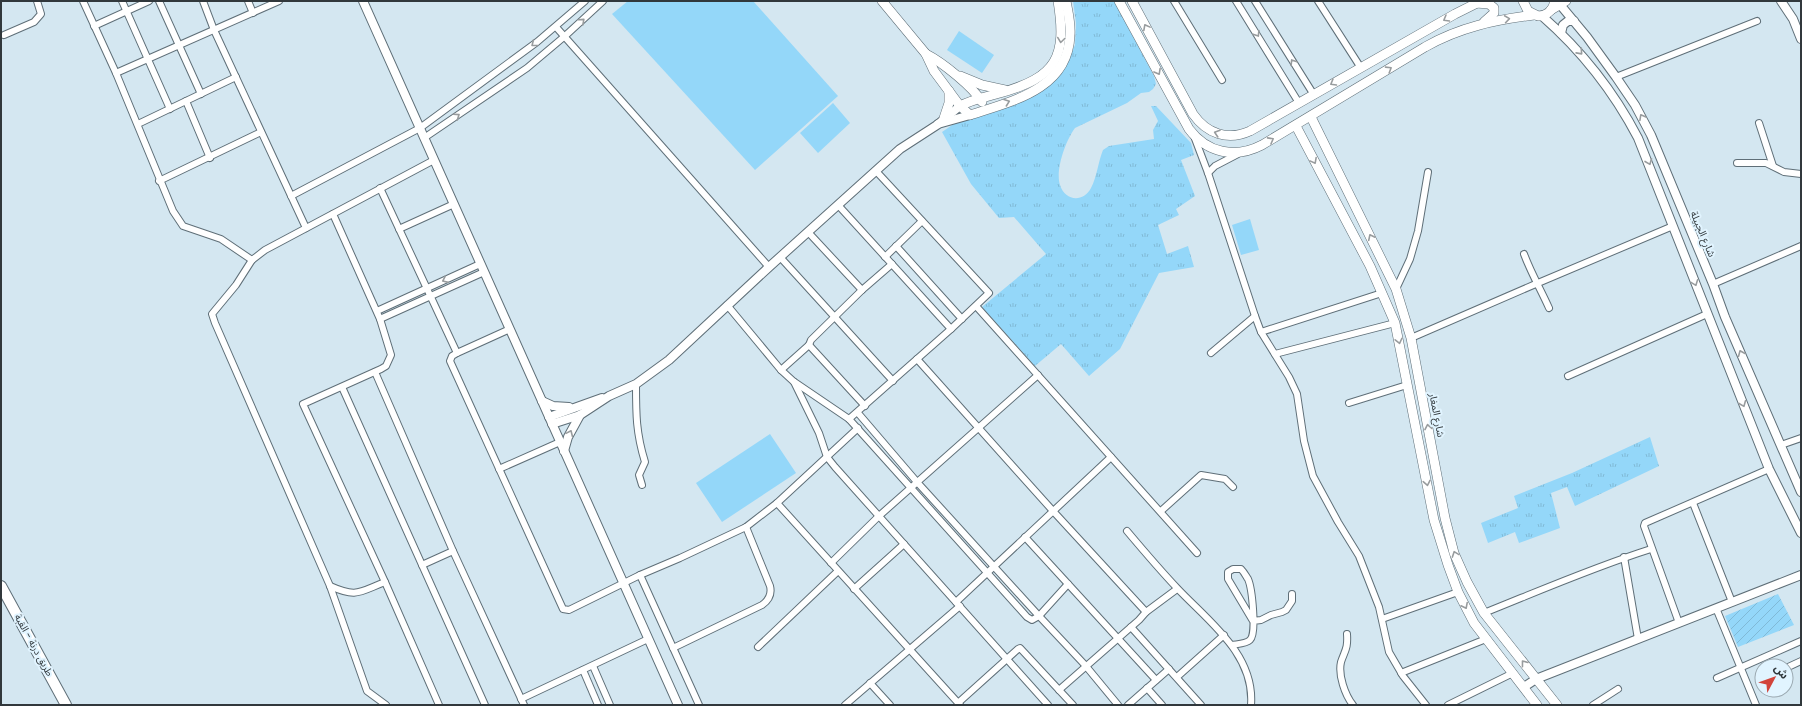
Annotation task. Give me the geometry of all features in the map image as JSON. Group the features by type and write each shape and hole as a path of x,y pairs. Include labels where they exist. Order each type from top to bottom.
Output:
{"main road":[{"path":"882,1 926,54 934,71 948,91 960,106 970,115 1036,91 1055,74 1064,61 1070,40 1070,26 1066,1"},
{"path":"960,106 979,98 1032,82 1044,74 1053,62 1060,48 1062,33 1058,1"},
{"path":"1119,1 1193,134 1203,144 1216,150 1229,153 1243,152 1256,148 1296,126 1436,41 1458,31 1483,23 1538,15 1552,10 1559,2"},
{"path":"1132,1 1193,114 1206,128 1222,135 1240,135 1250,131 1478,2 1489,4 1494,8 1494,13 1483,23"},
{"path":"1524,1 1525,8 1538,15"},
{"path":"926,54 941,62 979,98 984,110"},
{"path":"954,74 982,85 1008,90"},
{"path":"944,118 949,103 948,91"},
{"name":"شارع المغار","path":"1311,117 1396,289 1411,338 1445,518 1454,553 1484,614 1557,705"},
{"path":"1296,126 1370,266 1395,324 1434,520 1448,566 1458,592 1474,623 1537,705"},
{"path":"1370,266 1382,259"},
{"path":"1434,520 1445,518"},
{"name":"طريق درنة - القبة","path":"1,586 66,705"}],"street":[{"path":"4,35 34,22 40,14 37,1"},
{"path":"83,1 138,124 159,181 173,211 183,226 221,239 252,260"},
{"path":"122,1 170,109"},
{"path":"94,26 149,1"},
{"path":"159,1 201,94"},
{"path":"203,1 214,30 306,228"},
{"path":"248,1 253,13"},
{"path":"116,73 279,1"},
{"path":"363,1 678,705"},
{"path":"291,196 420,128 556,27 585,1"},
{"path":"424,138 527,68 603,1"},
{"path":"1236,1 1299,103"},
{"path":"1256,1 1314,95"},
{"path":"1318,1 1361,68"},
{"path":"1782,1 1793,19 1801,39"},
{"path":"1177,2 1222,80"},
{"name":"شارع الجبيلة","path":"1559,2 1616,77 1635,105 1651,135 1713,284 1725,317 1801,492"},
{"path":"1538,15 1562,33 1590,64 1624,112 1646,154 1707,314 1770,469 1801,533"},
{"path":"1562,33 1563,25 1568,21 1574,21"},
{"path":"1616,77 1757,21"},
{"path":"556,27 769,267"},
{"path":"138,124 236,77"},
{"path":"186,102 210,158"},
{"path":"550,420 578,406 609,396 636,384 669,360 727,305 900,150 937,125 960,106"},
{"path":"937,125 970,115"},
{"path":"1759,123 1773,166"},
{"path":"159,181 210,158 261,132"},
{"path":"1193,134 1208,173 1261,332 1289,377 1296,394 1304,441 1313,476 1338,522 1359,556 1382,619 1390,652 1401,673 1426,705"},
{"path":"1208,173 1214,166 1243,152"},
{"path":"386,705 367,691 330,586 212,317 213,311 236,285 252,260 265,250 434,160"},
{"path":"1737,163 1762,163 1773,166 1790,174 1801,174"},
{"path":"849,419 858,413 989,294 876,171"},
{"path":"1396,289 1410,259 1418,231 1428,172"},
{"path":"380,188 457,353"},
{"path":"399,229 454,204"},
{"path":"838,205 952,329"},
{"path":"333,214 377,311 391,355 386,366 303,404 440,705"},
{"path":"885,257 922,221"},
{"path":"1411,338 1674,226"},
{"path":"808,232 862,290"},
{"path":"896,246 962,319"},
{"path":"1713,284 1801,246"},
{"path":"1524,254 1528,266 1538,283 1549,308"},
{"path":"780,257 893,380"},
{"path":"781,370 809,345 811,340 862,290 892,264"},
{"path":"377,311 427,288 482,268"},
{"path":"380,319 430,296 482,268"},
{"path":"1261,332 1382,293"},
{"path":"727,305 781,370 793,381 849,419 858,428 1027,617 1032,620 1039,616 1068,584"},
{"path":"976,306 1197,553"},
{"path":"1568,376 1707,314"},
{"path":"1211,353 1255,316"},
{"path":"1275,354 1395,324"},
{"path":"510,329 457,353 452,356 450,361 563,609 569,610 640,575 746,527 777,503 858,428"},
{"path":"809,345 865,406"},
{"path":"917,359 1146,612"},
{"path":"375,372 453,551 522,702 582,670 648,639"},
{"path":"831,563 879,516 1038,375"},
{"path":"793,381 819,433 827,457 1048,705"},
{"path":"636,384 636,418 638,439 645,462 639,475 642,485"},
{"path":"1348,403 1408,384"},
{"path":"342,387 484,705"},
{"path":"550,420 580,415 609,396"},
{"path":"542,402 561,408 578,406"},
{"path":"858,413 917,482 994,565 1118,705"},
{"path":"564,451 568,437 580,415"},
{"path":"1781,445 1801,438"},
{"path":"500,469 560,442"},
{"path":"847,704 910,650 958,604 994,565 1111,457"},
{"path":"1679,623 1651,549 1644,526 1645,523 1770,469"},
{"path":"1161,511 1201,475 1225,479 1233,487"},
{"path":"777,503 959,704 1018,649 1023,650 1073,705"},
{"path":"1693,503 1732,602"},
{"path":"674,648 762,605 768,600 771,593 770,586 746,527"},
{"path":"1127,531 1177,588 1232,645 1241,661 1249,684 1251,705"},
{"path":"1025,537 1156,680"},
{"path":"854,589 904,544"},
{"path":"1484,614 1624,557 1651,549"},
{"path":"422,565 453,551"},
{"path":"1624,557 1638,639"},
{"path":"1232,645 1250,640 1252,637 1253,621 1253,606 1249,580 1241,569 1233,569 1228,572 1228,579 1253,621"},
{"path":"758,647 838,571"},
{"path":"640,575 674,648 698,705"},
{"path":"1524,687 1536,679 1801,575"},
{"path":"330,586 346,593 354,594 385,582"},
{"path":"1059,690 1146,612 1177,588"},
{"path":"1382,619 1458,592"},
{"path":"1253,621 1260,620 1286,610 1292,601 1292,594"},
{"path":"1716,608 1756,705"},
{"path":"1131,627 1201,705"},
{"path":"1347,634 1347,650 1341,664 1343,689 1353,705"},
{"path":"1177,677 1224,635"},
{"path":"1401,673 1486,639"},
{"path":"1717,678 1801,641"},
{"path":"593,666 610,705"},
{"path":"1128,705 1169,668"},
{"path":"582,670 598,705"},
{"path":"1448,705 1513,673"},
{"path":"870,683 890,705"},
{"path":"1147,688 1162,705"},
{"path":"1593,705 1618,689"}],"green space":[{"path":"628,1 753,1 838,96 755,170 612,14"},
{"path":"1073,1 1114,1 1154,76 1156,84 1149,92 1141,93 1127,103 1075,128 1065,147 1060,164 1059,179 1062,190 1070,197 1074,198 1079,198 1088,193 1095,179 1103,150 1109,146 1154,139 1153,130 1158,121 1151,106 1156,106 1191,143 1194,155 1181,160 1195,196 1176,209 1179,215 1158,225 1167,254 1188,246 1194,267 1159,273 1120,349 1089,376 1061,344 1035,366 982,307 1046,254 1014,217 999,218 971,184 942,132 958,121 992,109 1062,72 1075,45 1076,23"},
{"path":"959,31 994,55 982,73 947,50"},
{"path":"833,103 850,123 818,153 800,133"},
{"path":"1250,219 1259,250 1241,255 1232,225"},
{"path":"770,434 796,473 722,522 696,483"},
{"path":"1650,437 1659,466 1575,506 1567,487 1551,493 1560,528 1519,543 1515,532 1488,543 1481,523 1518,508 1514,496 1572,473"},
{"path":"1778,594 1794,625 1738,647 1725,616"}]}
